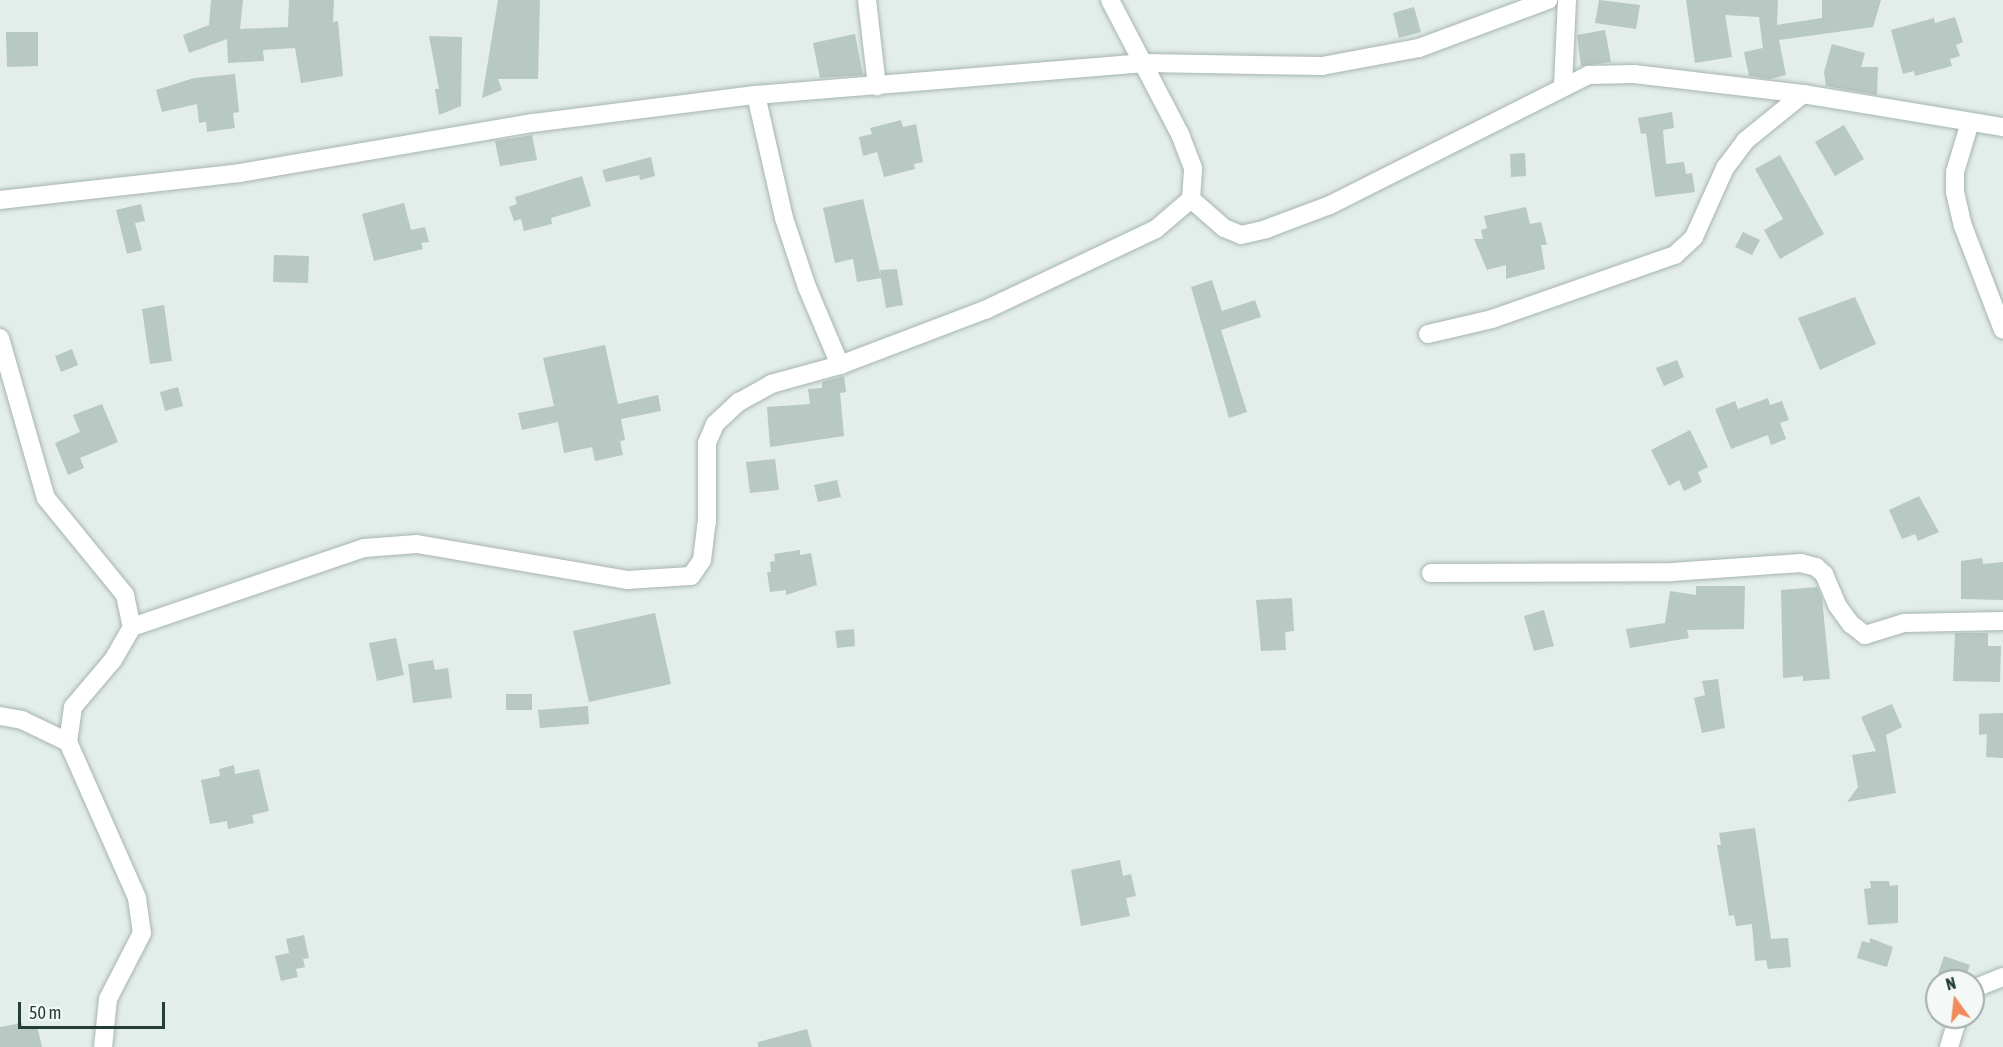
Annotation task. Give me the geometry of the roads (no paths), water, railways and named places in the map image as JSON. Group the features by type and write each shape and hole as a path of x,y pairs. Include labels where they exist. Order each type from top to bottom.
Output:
{"street":[{"path":"867,0 877,86"},
{"path":"103,1047 108,999 142,933 137,898 118,849 68,742 73,707 112,661 132,627 364,548 417,544 627,580 691,576 702,560 707,522 707,443 715,424 739,402 771,384 840,365 985,310 1156,229 1191,199 1193,168 1145,63 1110,0"},
{"path":"0,200 239,173 533,123 756,95 1145,63 1322,66 1419,48 1548,0"},
{"path":"1563,85 1567,0"},
{"path":"1191,199 1224,228 1241,235 1266,229 1330,205 1538,103 1563,85 1589,75 1634,74 1803,94 2003,127"},
{"path":"1428,334 1492,319 1675,255 1694,237 1725,168 1745,141 1803,94"},
{"path":"756,95 784,218 807,287 840,365"},
{"path":"1970,122 1955,172 1955,192 1963,226 2003,330"},
{"path":"0,338 46,498 125,595 132,627"},
{"path":"1431,573 1672,572 1801,562 1816,567 1824,574 1837,605 1851,624 1866,635 1904,623 2003,621"},
{"path":"0,716 22,720 68,742"},
{"path":"1985,984 2003,977"},
{"path":"1949,1047 1954,1029"}]}
